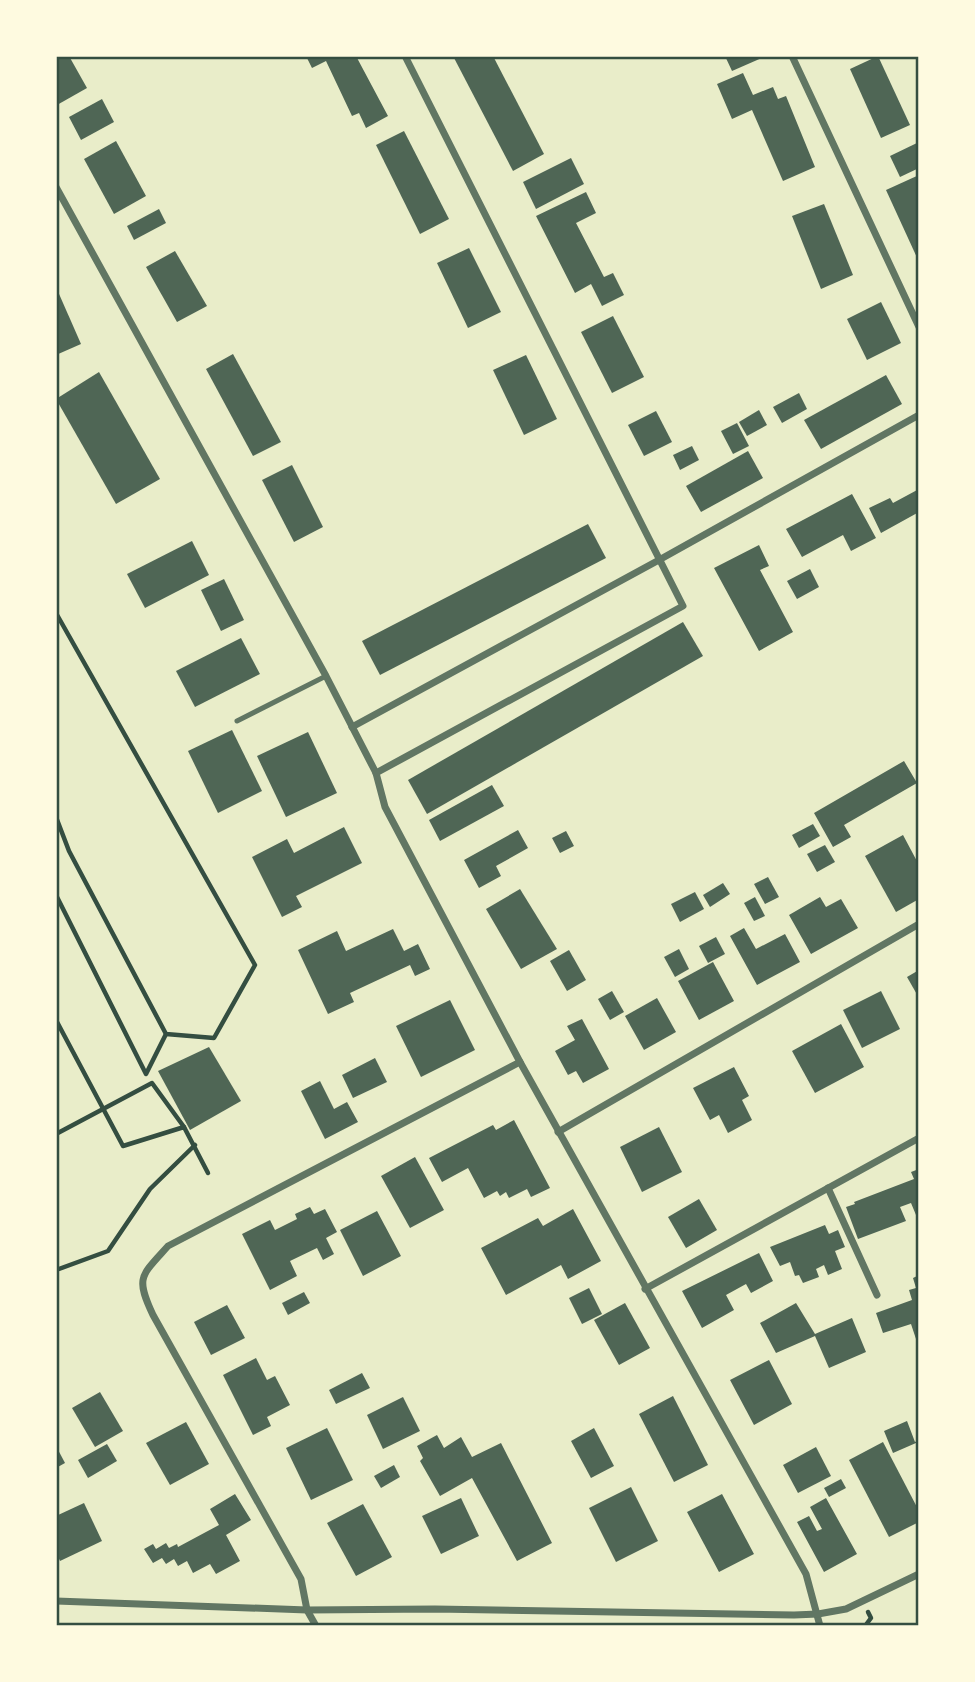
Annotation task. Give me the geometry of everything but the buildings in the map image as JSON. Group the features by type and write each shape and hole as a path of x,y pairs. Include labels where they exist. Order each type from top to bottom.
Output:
{"street":[{"path":"376,773 683,606 405,56"},
{"path":"792,56 919,327"},
{"path":"56,187 326,676 376,773 385,807 520,1062 806,1574 820,1626"},
{"path":"352,727 919,415"},
{"path":"558,1132 919,924"},
{"path":"316,1626 307,1609 301,1579 153,1315 142,1291 144,1273 168,1247 520,1062"},
{"path":"645,1289 919,1138"},
{"path":"828,1188 877,1295"},
{"path":"56,1601 307,1609 818,1614 846,1609 919,1574"}],"lane":[{"path":"237,721 326,676"}],"path":[{"path":"56,613 255,965 214,1038 166,1034"},
{"path":"56,817 69,851 166,1034"},
{"path":"56,895 146,1074 184,1127 208,1173"},
{"path":"56,1020 123,1146 184,1127"},
{"path":"146,1074 166,1034"},
{"path":"56,1134 152,1083"},
{"path":"56,1270 108,1251 150,1189 194,1144"}]}
